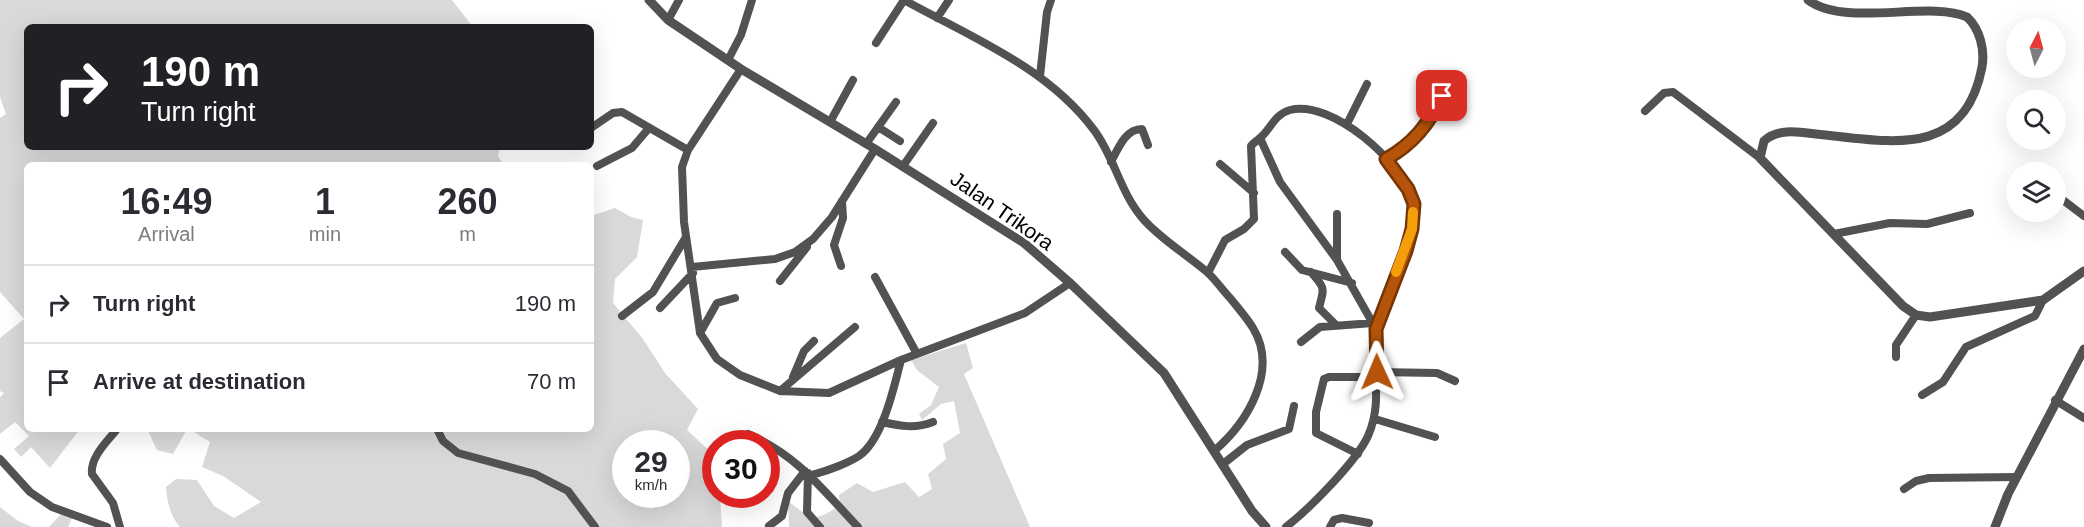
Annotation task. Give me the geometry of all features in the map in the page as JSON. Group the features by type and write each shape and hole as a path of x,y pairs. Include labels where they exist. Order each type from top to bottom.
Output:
{"street":[{"name":"Jalan Trikora","path":"650,0 668,20 741,69 903,166 1024,243 1070,283 1164,374 1266,527"},
{"path":"668,20 679,0"},
{"path":"728,60 741,35 752,0"},
{"path":"876,43 904,0 1040,76 1093,129 1131,206 1155,231 1208,273 1254,329 1262,351 1263,365 1255,397 1246,418 1233,435 1214,451"},
{"path":"937,18 949,0"},
{"path":"1040,76 1047,12 1051,0"},
{"path":"1760,158 1764,141 1777,133 1801,132 1894,142 1922,140 1937,134 1963,115 1980,78 1983,56 1978,34 1974,23 1962,12 1940,3 1831,9 1808,0"},
{"path":"741,69 688,150 682,167 686,237 699,333 717,359 740,375 780,391 829,393 901,360 1025,312 1070,283"},
{"path":"1386,159 1398,153 1426,127 1451,75"},
{"path":"830,122 853,80"},
{"path":"1347,124 1367,84"},
{"path":"1645,111 1664,93 1673,92 1760,158 1903,306 1916,315 1930,317 2043,300"},
{"path":"866,144 896,102"},
{"path":"1208,273 1225,240 1244,229 1254,219 1254,193 1249,152 1253,142 1260,138 1281,113 1306,109 1347,124 1386,159 1408,189 1414,204 1412,229 1406,251 1374,326"},
{"path":"594,126 618,111 688,150"},
{"path":"903,166 933,123"},
{"path":"878,127 900,141"},
{"path":"597,166 632,148 650,128"},
{"path":"1111,162 1125,138 1133,130 1142,129 1148,145"},
{"path":"1260,138 1280,182 1337,260 1352,283 1374,326 1377,374 1375,419 1358,454 1286,527"},
{"path":"780,281 842,201 875,149"},
{"path":"1221,164 1254,193"},
{"path":"841,266 834,245 843,218 842,201"},
{"path":"2066,202 2084,216"},
{"path":"1834,234 1890,223 1927,224 1970,213"},
{"path":"1337,214 1337,260"},
{"path":"622,316 653,292 686,237"},
{"path":"660,308 692,270 775,259 795,252 813,239"},
{"path":"1285,252 1298,267 1352,283"},
{"path":"1922,395 1943,381 1966,347 2035,316 2043,300 2084,270"},
{"path":"1311,272 1322,284 1324,292 1319,308 1336,325"},
{"path":"875,277 917,354"},
{"path":"699,333 717,303 735,298"},
{"path":"1896,357 1896,345 1916,315"},
{"path":"1301,342 1320,327 1374,326"},
{"path":"780,391 792,378 855,327"},
{"path":"792,378 804,351 814,341"},
{"path":"1995,527 2016,477 2084,349"},
{"path":"769,526 782,516 788,493 808,473 844,464 866,451 882,422 901,360"},
{"path":"1358,454 1316,433 1324,379 1377,374 1437,373 1455,381"},
{"path":"2055,400 2084,418"},
{"path":"1223,464 1247,445 1289,429 1294,406"},
{"path":"1375,419 1435,437"},
{"path":"882,422 908,427 920,427 933,422"},
{"path":"115,432 93,462 92,474 113,503 120,527"},
{"path":"438,432 442,441 458,453 535,474 568,491 595,527"},
{"path":"780,451 808,473 858,527"},
{"path":"0,459 30,492 52,507 107,527"},
{"path":"808,473 807,512 820,527"},
{"path":"1905,489 1916,481 1929,478 2016,477"},
{"path":"1329,527 1334,520 1342,518 1369,523"}],"shaded area":[{"path":"0,0 452,0 471,24 24,24 24,150 499,150 498,156 502,162 24,162 24,319 0,292 0,118 6,114 0,97"},
{"path":"615,208 631,217 643,220 637,257 615,279 613,303 643,339 665,373 698,409 687,430 612,430 612,508 690,508 690,433 702,444 702,508 721,508 722,527 180,527 170,508 166,487 176,479 197,480 214,506 234,518 261,502 223,476 202,467 210,442 194,432 594,432 594,215"},
{"path":"24,319 24,431 15,422 0,434 0,397 4,393 0,391 0,338"},
{"path":"966,343 973,368 964,374 1030,527 789,527 788,501 808,515 819,516 840,505 839,495 857,483 873,492 905,482 919,497 932,489 928,474 946,459 943,444 960,433 954,401 941,404 922,420 919,414 931,405 939,387 917,370 911,360"},
{"path":"25,432 78,432 50,468 31,447 21,457 14,449 29,436"},
{"path":"148,432 185,432 173,454 157,450"},
{"path":"0,507 18,521 32,527 0,527"},
{"path":"62,513 73,516 68,527 49,527"}],"slow traffic":[{"path":"1396,272 1406,251 1412,229 1413,212"}],"route":[{"path":"1377,372 1376,329 1395,273 1406,251 1412,229 1414,204 1402,179 1386,159 1398,153 1426,127 1442,96"}]}
